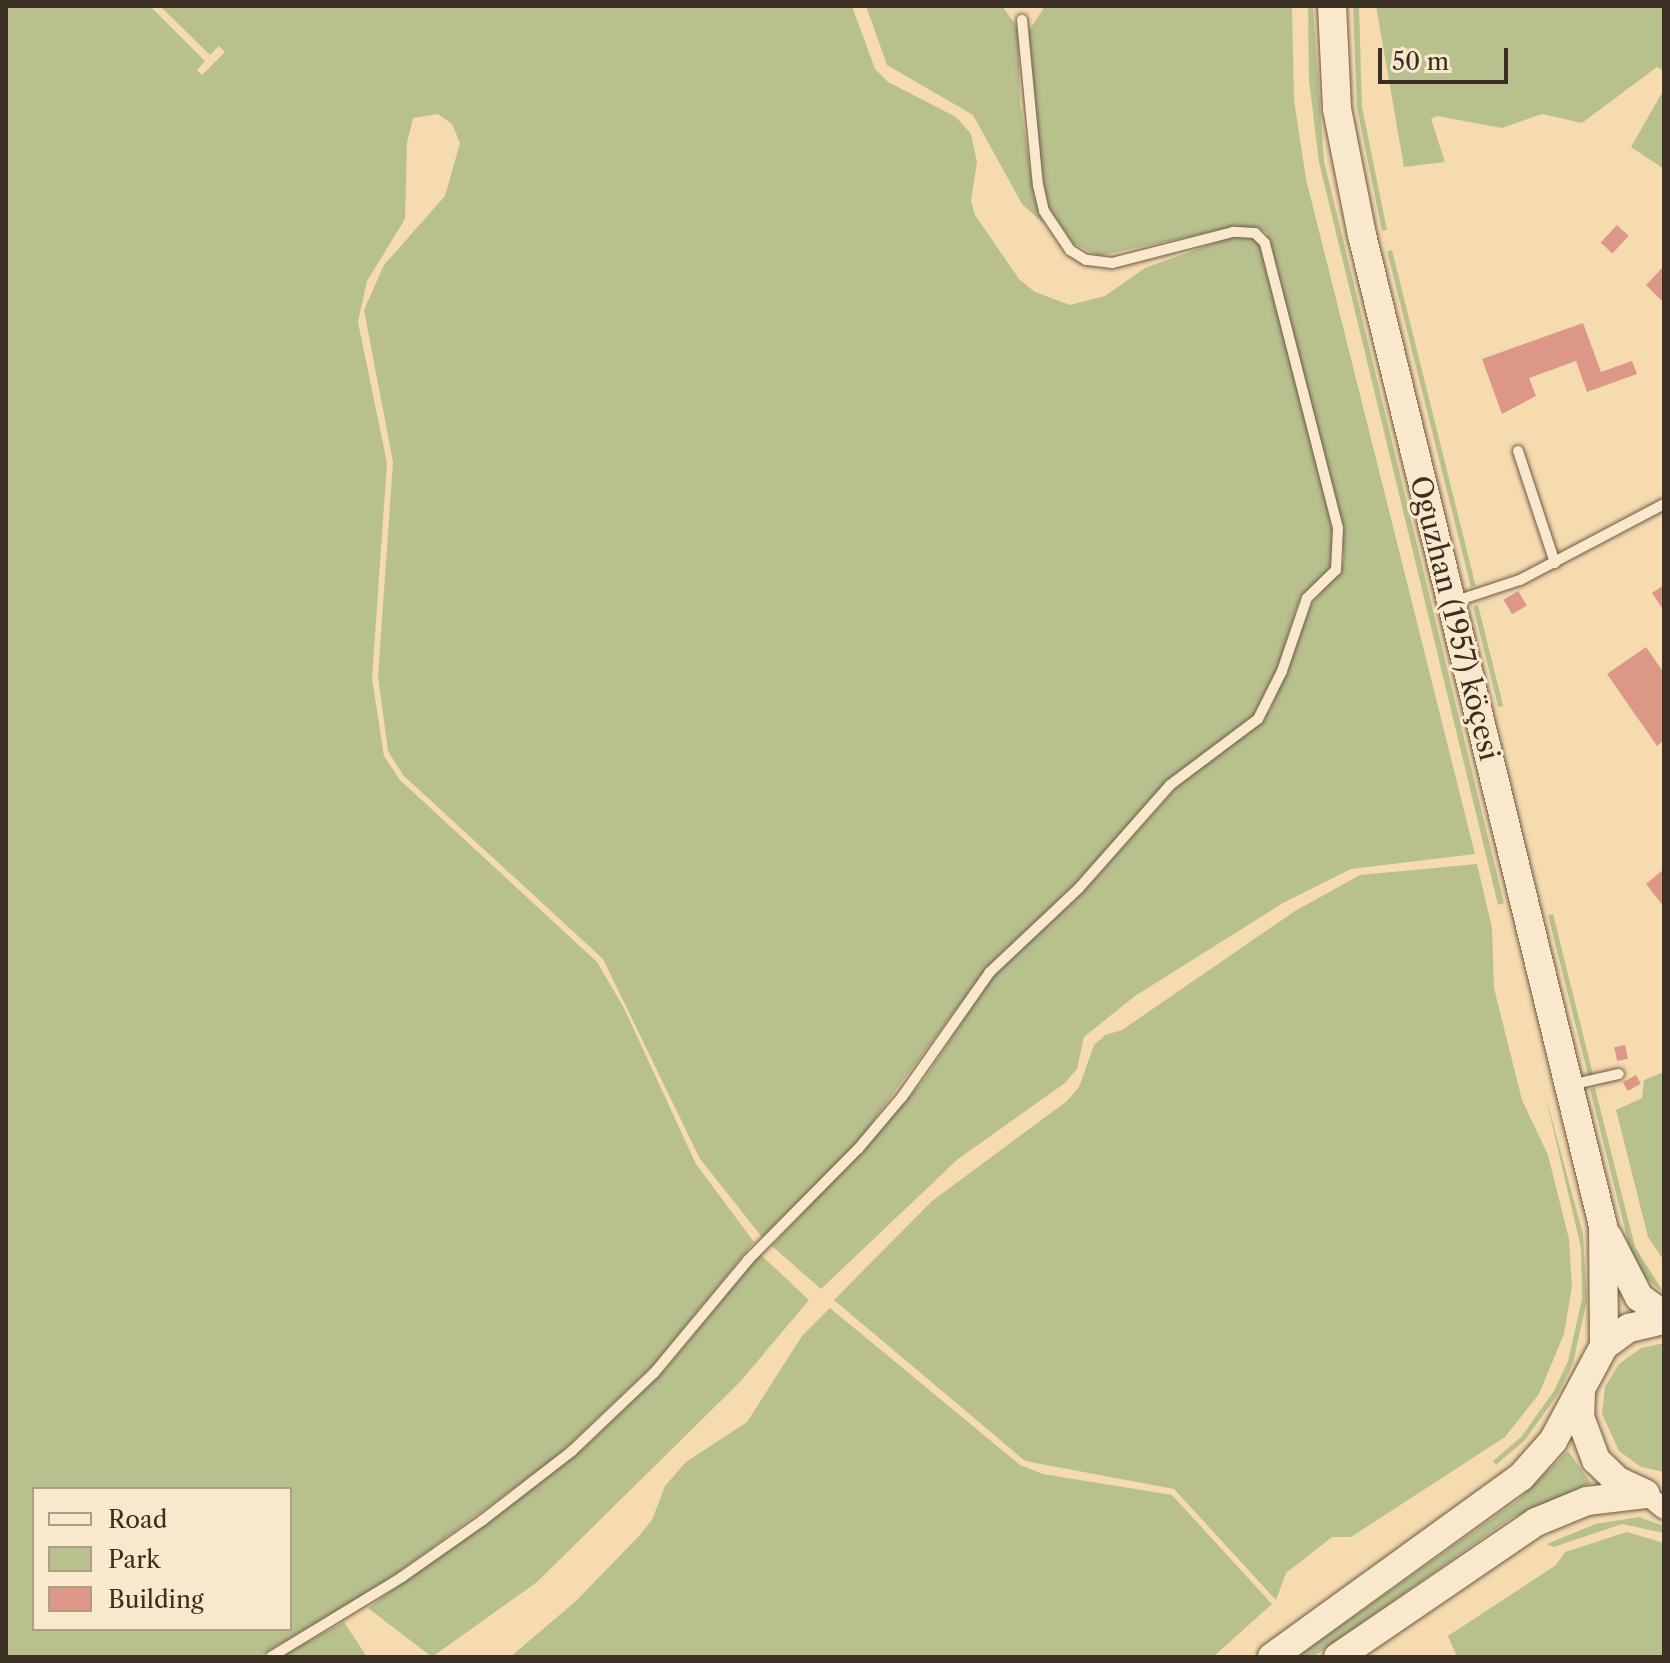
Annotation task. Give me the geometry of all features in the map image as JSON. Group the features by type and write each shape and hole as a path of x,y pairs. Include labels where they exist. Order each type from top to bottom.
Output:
{"main road":[{"name":"Oguzhan (1957) köçesi","path":"1332,6 1337,109 1362,235 1603,1226 1604,1346"},
{"name":"Oguzhan (1957) köçesi","path":"1603,1226 1639,1297 1664,1318"},
{"path":"1272,1657 1521,1477 1553,1441 1604,1346 1629,1328 1664,1318"},
{"path":"1582,1386 1580,1417 1596,1460 1618,1481 1658,1500"},
{"path":"1338,1657 1536,1522 1587,1501 1658,1500"}],"lane":[{"path":"271,1657 402,1577 483,1520 572,1451 654,1373 755,1252 885,1118 990,972 1079,888 1170,785 1258,719 1273,694 1307,598 1336,570 1338,528 1265,243 1246,230 1097,264 1070,250 1044,211 1038,186 1022,20"},
{"path":"1518,451 1555,563"},
{"path":"1451,603 1504,588 1664,504"},
{"path":"1569,1085 1619,1074"}],"green space":[{"path":"6,6 150,6 205,61 197,70 202,75 225,52 219,46 210,55 160,6 852,6 875,69 888,82 956,117 971,134 977,162 971,201 975,215 1019,279 1035,292 1070,305 1105,296 1145,268 1234,236 1254,237 1264,249 1336,542 1332,566 1300,597 1278,667 1254,715 1169,780 1074,885 987,967 856,1144 762,1237 700,1159 603,959 403,775 388,751 378,677 393,462 364,310 384,265 445,196 460,143 452,124 438,114 413,118 407,143 405,219 367,281 358,322 387,463 372,678 384,756 400,780 597,962 624,1008 696,1164 754,1242 653,1365 555,1458 383,1583 258,1657 6,1657"},
{"path":"866,6 1002,6 1018,28 1020,101 1034,195 1043,223 1022,204 973,115 887,65"},
{"path":"1045,6 1292,6 1294,100 1306,179 1475,854 1351,869 1283,903 1135,996 1084,1037 1077,1069 1065,1083 958,1159 821,1289 772,1246 921,1084 993,976 1081,894 1186,777 1270,711 1311,606 1344,561 1342,528 1267,233 1258,228 1233,227 1099,256 1073,243 1048,206 1030,102 1028,32"},
{"path":"1308,6 1313,6 1324,161 1504,903 1498,905 1319,162 1309,80"},
{"path":"1353,6 1359,6 1362,107 1387,230 1382,231 1357,108"},
{"path":"1376,6 1664,6 1664,71 1657,67 1582,123 1542,114 1502,128 1437,116 1431,119 1445,162 1404,167"},
{"path":"1664,89 1664,169 1631,147"},
{"path":"1392,250 1476,586 1471,587 1387,251"},
{"path":"1478,605 1503,706 1498,707 1473,606"},
{"path":"1477,864 1492,928 1494,988 1522,1100 1548,1155 1569,1239 1572,1286 1564,1334 1539,1394 1505,1437 1351,1537 1332,1537 1286,1573 1276,1600 1174,1489 1025,1461 834,1300 932,1201 1067,1101 1079,1087 1094,1045 1105,1035 1122,1030 1295,911 1360,875"},
{"path":"1553,914 1593,1075 1588,1076 1548,915"},
{"path":"1664,1072 1664,1261 1648,1237 1616,1110 1642,1098 1644,1080"},
{"path":"1595,1088 1635,1247 1664,1293 1645,1278 1630,1249 1590,1089"},
{"path":"1545,1094 1583,1234 1587,1300 1573,1363 1558,1394 1525,1440 1496,1465 1493,1461 1521,1437 1554,1391 1568,1361 1582,1299 1581,1248"},
{"path":"760,1254 809,1300 740,1382 537,1582 432,1657 368,1608 584,1448 666,1369"},
{"path":"830,1308 1020,1465 1043,1474 1172,1495 1272,1604 1213,1657 510,1657 576,1601 638,1537 652,1520 665,1486 686,1462 747,1422 802,1336"},
{"path":"1664,1343 1664,1472 1641,1467 1619,1451 1602,1414 1605,1387 1619,1364 1641,1348"},
{"path":"1568,1451 1591,1483 1511,1518 1313,1657 1297,1657 1518,1500"},
{"path":"1639,1517 1664,1526 1664,1533 1622,1524 1554,1547 1547,1544 1595,1524"},
{"path":"1627,1532 1664,1543 1664,1657 1457,1657 1448,1636 1556,1565 1565,1552"},
{"path":"344,1622 367,1657 281,1657 291,1651"}],"building":[{"path":"1617,225 1629,236 1612,253 1601,243"},
{"path":"1662,268 1664,270 1664,303 1646,285"},
{"path":"1583,323 1601,372 1632,361 1637,374 1587,392 1576,361 1529,378 1536,396 1502,414 1482,359"},
{"path":"1664,585 1664,611 1652,593"},
{"path":"1518,591 1527,606 1512,614 1503,600"},
{"path":"1646,647 1664,673 1664,740 1657,746 1607,674"},
{"path":"1664,869 1664,907 1646,884"},
{"path":"1625,1045 1628,1059 1617,1061 1614,1047"},
{"path":"1636,1075 1641,1084 1628,1091 1623,1082"}]}
